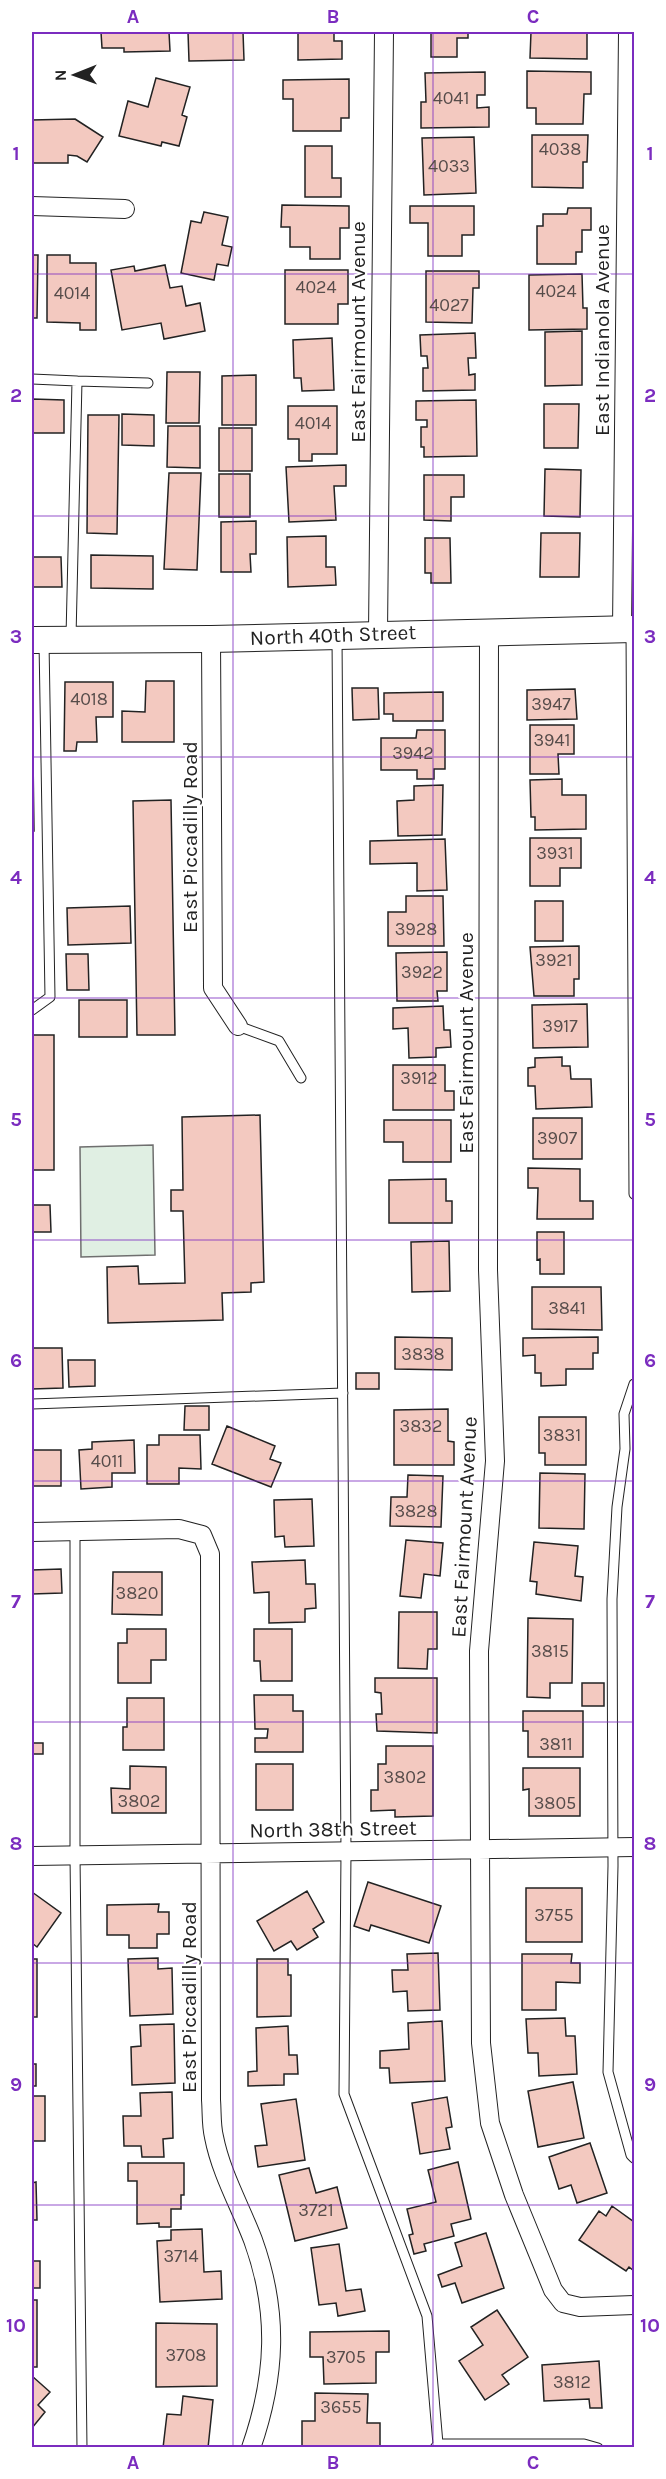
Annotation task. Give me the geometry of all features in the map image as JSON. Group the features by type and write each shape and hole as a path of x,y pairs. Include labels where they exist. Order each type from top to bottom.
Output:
{"main road":[{"name":"North 40th Street","path":"38,640 211,639 378,633 629,629"}],"street":[{"name":"East Fairmount Avenue","path":"378,633 384,32"},
{"name":"East Indianola Avenue","path":"627,32 629,629"},
{"path":"32,206 125,209"},
{"name":"East Fairmount Avenue","path":"489,631 488,1270 495,1461 479,1651 478,1850 481,2043 490,2123 514,2195 554,2290 563,2303 580,2307 634,2305"},
{"name":"East Piccadilly Road","path":"211,639 213,988 238,1026"},
{"name":"East Piccadilly Road","path":"75,1531 179,1529 202,1535 210,1554 211,2100 213,2135 220,2161 253,2241 263,2272 272,2321 273,2352 269,2382 262,2418 251,2448"},
{"path":"32,1532 75,1531"},
{"name":"North 38th Street","path":"32,1856 634,1847"}],"lane":[{"path":"32,379 148,383"},
{"path":"70,640 77,381"},
{"path":"629,629 634,1194"},
{"path":"337,635 344,1393 346,1852 344,2094 427,2316 436,2446 584,2444 598,2448"},
{"path":"32,1010 50,998 38,640"},
{"path":"238,1026 279,1041 301,1078"},
{"path":"634,1389 624,1414 625,1449 617,1507 612,1599 613,1847 609,2072 631,2155 634,2158"},
{"path":"32,1404 344,1393"},
{"path":"75,1531 75,1856 82,2448"}],"green space":[{"path":"153,1145 155,1255 81,1257 80,1147"}],"building":[{"path":"101,32 169,32 170,51 124,52 124,48 102,48"},
{"path":"188,32 243,32 244,60 189,61"},
{"path":"298,32 334,32 334,41 342,41 342,59 298,60"},
{"path":"431,32 468,32 468,38 457,38 457,57 431,57"},
{"path":"531,32 587,32 587,59 530,58"},
{"path":"527,71 591,72 591,94 584,94 583,124 536,124 536,108 527,108"},
{"path":"485,72 485,95 477,95 477,108 489,107 489,127 421,128 421,102 426,102 425,73"},
{"path":"156,78 190,87 182,115 187,117 179,146 162,142 161,146 119,136 128,101 148,107"},
{"path":"349,79 349,118 341,118 341,131 293,131 293,99 283,99 283,80"},
{"path":"75,119 103,137 87,162 77,156 68,155 68,163 32,163 32,120"},
{"path":"532,135 588,135 587,162 583,162 583,188 532,187"},
{"path":"474,137 476,193 424,195 422,138"},
{"path":"305,146 332,146 332,178 341,178 341,197 305,197"},
{"path":"282,205 349,206 349,228 340,228 340,259 310,259 310,247 290,247 290,227 281,227"},
{"path":"410,206 474,206 474,235 462,235 462,256 428,256 428,223 410,223"},
{"path":"568,208 591,208 591,230 582,230 582,252 576,252 576,264 537,264 537,226 543,226 543,214 567,214"},
{"path":"204,212 228,217 222,245 232,247 228,266 217,264 214,280 181,273 191,221 201,223"},
{"path":"32,255 38,255 37,318 32,318"},
{"path":"47,255 70,255 70,263 96,263 96,330 80,330 80,323 47,322"},
{"path":"165,265 170,288 182,286 186,306 200,303 205,331 164,339 161,323 122,330 111,270 134,266 135,271"},
{"path":"285,270 348,270 348,304 338,304 338,324 285,324"},
{"path":"426,271 479,271 479,288 473,288 472,323 426,322"},
{"path":"582,274 583,308 587,308 587,329 529,330 529,275"},
{"path":"582,331 582,385 545,386 545,332"},
{"path":"475,333 476,358 468,358 469,375 475,374 475,390 423,391 423,368 428,368 427,356 421,356 420,335"},
{"path":"332,338 334,390 302,391 301,378 294,378 293,340"},
{"path":"167,372 200,372 199,423 166,423"},
{"path":"256,375 256,425 222,425 222,376"},
{"path":"32,399 64,400 64,433 32,433"},
{"path":"476,400 477,456 424,457 424,447 421,447 421,427 427,427 427,420 416,420 416,401"},
{"path":"544,404 579,404 578,448 544,448"},
{"path":"288,406 337,406 337,454 312,454 312,461 299,461 299,439 288,439"},
{"path":"122,414 154,415 154,446 122,445"},
{"path":"88,415 119,415 117,534 87,533"},
{"path":"168,426 200,426 200,468 167,467"},
{"path":"219,428 252,428 252,471 219,471"},
{"path":"346,465 346,486 334,486 336,520 289,522 286,467"},
{"path":"545,469 581,470 580,517 544,516"},
{"path":"169,473 201,473 197,570 164,569"},
{"path":"219,474 250,474 250,517 219,517"},
{"path":"424,475 464,475 464,497 451,497 451,521 424,520"},
{"path":"256,521 256,554 250,554 251,572 221,572 221,522"},
{"path":"541,533 580,533 579,577 540,577"},
{"path":"326,536 326,567 335,567 336,585 288,587 287,537"},
{"path":"425,538 450,538 451,583 431,583 431,573 425,573"},
{"path":"91,555 153,556 153,589 91,588"},
{"path":"32,557 61,557 62,587 32,587"},
{"path":"146,681 174,681 174,742 122,742 122,711 145,712"},
{"path":"65,682 113,682 113,717 96,717 97,742 77,742 76,751 64,751"},
{"path":"32,683 34,831 32,831"},
{"path":"352,688 378,688 379,719 353,720"},
{"path":"575,689 577,719 527,720 527,690"},
{"path":"443,692 443,721 393,721 393,714 384,714 384,693"},
{"path":"530,725 574,725 574,754 558,754 559,774 530,774"},
{"path":"417,730 445,730 445,769 434,769 434,779 417,779 417,770 381,770 381,738 416,738"},
{"path":"562,779 562,795 586,795 586,829 535,830 535,817 531,817 530,780"},
{"path":"443,785 442,835 398,836 397,801 414,800 414,786"},
{"path":"171,800 175,1035 137,1035 133,801"},
{"path":"530,838 581,838 581,868 560,868 560,886 530,886"},
{"path":"445,839 447,890 417,891 417,863 370,864 370,841"},
{"path":"406,896 443,896 444,946 388,946 388,912 406,912"},
{"path":"535,901 563,901 563,941 535,941"},
{"path":"130,906 131,943 68,945 67,908"},
{"path":"579,946 579,979 574,979 574,996 534,996 530,947"},
{"path":"447,952 447,991 437,991 438,1001 397,1001 396,953"},
{"path":"66,954 88,954 89,990 67,990"},
{"path":"79,1000 127,1000 127,1037 79,1037"},
{"path":"587,1004 588,1047 533,1048 532,1005"},
{"path":"443,1006 444,1030 450,1030 451,1047 436,1048 436,1057 409,1058 408,1028 393,1029 393,1008"},
{"path":"32,1035 54,1035 54,1170 32,1170"},
{"path":"562,1057 562,1066 570,1066 571,1079 591,1079 592,1107 536,1109 535,1086 528,1086 528,1068 535,1067 535,1058"},
{"path":"393,1065 445,1065 445,1091 454,1091 454,1110 393,1110"},
{"path":"260,1115 264,1282 251,1283 251,1292 222,1293 223,1320 108,1323 107,1267 138,1266 139,1284 185,1283 183,1211 171,1211 171,1190 183,1190 182,1117"},
{"path":"533,1118 582,1118 582,1159 533,1159"},
{"path":"384,1120 451,1120 451,1162 403,1162 403,1142 384,1142"},
{"path":"528,1168 580,1169 580,1201 593,1201 593,1219 537,1219 538,1188 528,1188"},
{"path":"446,1179 446,1201 452,1201 452,1223 389,1223 389,1180"},
{"path":"32,1205 50,1205 51,1232 32,1232"},
{"path":"537,1232 564,1232 564,1274 540,1274 540,1259 537,1260"},
{"path":"449,1241 450,1291 412,1292 411,1242"},
{"path":"532,1287 601,1287 602,1330 532,1329"},
{"path":"395,1337 452,1338 452,1370 395,1369"},
{"path":"598,1337 598,1353 593,1353 593,1369 566,1369 566,1385 541,1386 541,1373 535,1373 535,1355 523,1356 523,1338"},
{"path":"32,1348 62,1348 63,1388 32,1389"},
{"path":"68,1360 95,1360 95,1386 69,1387"},
{"path":"356,1373 379,1373 379,1389 356,1389"},
{"path":"185,1406 209,1406 209,1430 184,1430"},
{"path":"448,1409 448,1441 454,1442 454,1465 394,1465 394,1410"},
{"path":"539,1417 586,1417 586,1465 545,1465 545,1453 539,1453"},
{"path":"227,1426 275,1446 270,1459 281,1463 271,1487 212,1464"},
{"path":"159,1435 200,1435 201,1469 179,1468 179,1484 147,1484 147,1445 159,1445"},
{"path":"134,1440 135,1473 112,1473 112,1487 81,1489 79,1450 92,1449 92,1442"},
{"path":"32,1450 61,1450 61,1486 32,1486"},
{"path":"540,1473 585,1474 584,1529 539,1528"},
{"path":"408,1475 443,1476 441,1527 390,1526 391,1497 407,1497"},
{"path":"312,1499 314,1546 285,1547 284,1536 275,1537 274,1500"},
{"path":"406,1540 443,1543 440,1576 424,1574 421,1598 400,1596"},
{"path":"534,1542 578,1546 575,1576 583,1577 581,1601 536,1594 537,1582 530,1581"},
{"path":"305,1560 306,1584 315,1584 316,1608 305,1609 305,1622 269,1623 269,1592 254,1593 252,1562"},
{"path":"61,1569 62,1593 32,1594 32,1570"},
{"path":"113,1572 162,1572 162,1615 112,1614"},
{"path":"399,1612 437,1612 437,1649 428,1649 427,1669 398,1668"},
{"path":"528,1618 573,1619 572,1683 550,1683 550,1698 527,1697"},
{"path":"127,1629 166,1629 166,1660 151,1660 151,1683 118,1683 118,1643 127,1643"},
{"path":"254,1629 292,1629 292,1681 261,1681 260,1661 254,1661"},
{"path":"375,1678 437,1678 437,1733 377,1731 376,1714 382,1714 381,1693 375,1692"},
{"path":"582,1683 604,1683 604,1706 582,1706"},
{"path":"254,1695 293,1695 293,1711 303,1711 303,1752 255,1752 255,1738 267,1738 268,1729 255,1729"},
{"path":"127,1698 164,1698 164,1750 123,1750 123,1727 127,1727"},
{"path":"523,1711 583,1711 583,1757 528,1757 528,1731 523,1731"},
{"path":"32,1743 43,1743 43,1754 32,1754"},
{"path":"386,1746 433,1746 433,1816 395,1817 395,1810 371,1811 371,1790 378,1790 378,1764 386,1764"},
{"path":"256,1764 293,1764 293,1810 256,1810"},
{"path":"130,1766 166,1767 166,1813 112,1813 111,1788 130,1789"},
{"path":"523,1768 580,1768 580,1816 529,1816 529,1789 523,1790"},
{"path":"368,1882 441,1906 429,1943 371,1925 369,1931 354,1926"},
{"path":"526,1888 582,1888 582,1942 526,1942"},
{"path":"307,1891 324,1922 313,1929 318,1937 297,1950 291,1941 274,1951 257,1921"},
{"path":"32,1892 61,1913 37,1947 32,1943"},
{"path":"159,1904 158,1912 169,1912 169,1934 157,1934 157,1948 129,1948 129,1935 107,1935 107,1905"},
{"path":"438,1953 440,2010 408,2011 407,1991 393,1992 392,1970 408,1970 407,1954"},
{"path":"522,1954 572,1954 571,1963 580,1963 580,1983 556,1982 556,2010 522,2010"},
{"path":"158,1958 158,1969 172,1968 173,2014 130,2016 128,1959"},
{"path":"32,1959 37,1959 37,2017 32,2017"},
{"path":"257,1959 288,1959 288,1975 291,1975 291,2016 257,2017"},
{"path":"565,2018 566,2036 575,2036 577,2074 539,2076 538,2053 528,2053 526,2019"},
{"path":"442,2021 445,2081 390,2083 389,2068 380,2068 380,2051 409,2049 408,2023"},
{"path":"174,2024 175,2083 132,2085 131,2047 141,2046 140,2025"},
{"path":"288,2026 289,2055 297,2055 298,2074 284,2074 284,2085 248,2086 248,2072 257,2071 256,2028"},
{"path":"32,2064 36,2064 36,2086 32,2086"},
{"path":"573,2082 584,2138 538,2147 528,2091"},
{"path":"172,2092 173,2138 163,2139 164,2157 142,2157 141,2146 124,2146 123,2116 141,2116 140,2093"},
{"path":"32,2096 45,2096 45,2141 32,2141"},
{"path":"447,2097 452,2127 446,2128 450,2149 420,2154 412,2103"},
{"path":"296,2099 305,2160 258,2167 255,2146 267,2145 261,2104"},
{"path":"590,2143 607,2193 577,2203 571,2185 559,2189 549,2157"},
{"path":"458,2162 471,2219 451,2224 454,2236 424,2244 426,2251 414,2254 409,2235 413,2234 407,2209 436,2202 428,2170"},
{"path":"128,2163 184,2163 184,2195 181,2195 181,2209 171,2209 171,2227 159,2227 159,2223 137,2224 137,2181 128,2181"},
{"path":"309,2168 316,2193 337,2187 347,2228 295,2241 279,2175"},
{"path":"36,2182 37,2220 32,2220 32,2183"},
{"path":"612,2206 634,2222 634,2271 629,2267 626,2271 579,2240 599,2211 606,2216"},
{"path":"202,2229 204,2272 221,2271 222,2299 160,2302 157,2241 171,2240 171,2230"},
{"path":"486,2233 504,2288 462,2303 455,2283 442,2287 438,2275 462,2266 455,2243"},
{"path":"339,2244 346,2291 361,2289 365,2311 338,2316 336,2303 319,2305 311,2248"},
{"path":"32,2261 40,2261 40,2288 32,2288"},
{"path":"32,2300 37,2300 37,2367 32,2367"},
{"path":"497,2310 528,2357 502,2375 509,2384 485,2400 459,2361 483,2345 471,2327"},
{"path":"156,2323 217,2324 217,2386 156,2387"},
{"path":"389,2331 389,2352 376,2352 376,2383 324,2384 323,2357 310,2357 310,2332"},
{"path":"599,2361 602,2408 590,2408 589,2399 544,2401 542,2365"},
{"path":"32,2376 50,2392 38,2405 45,2412 32,2428"},
{"path":"315,2393 368,2394 367,2423 380,2423 380,2447 302,2446 302,2421 315,2421"},
{"path":"183,2396 213,2400 208,2448 163,2448 167,2414 181,2415"}]}
